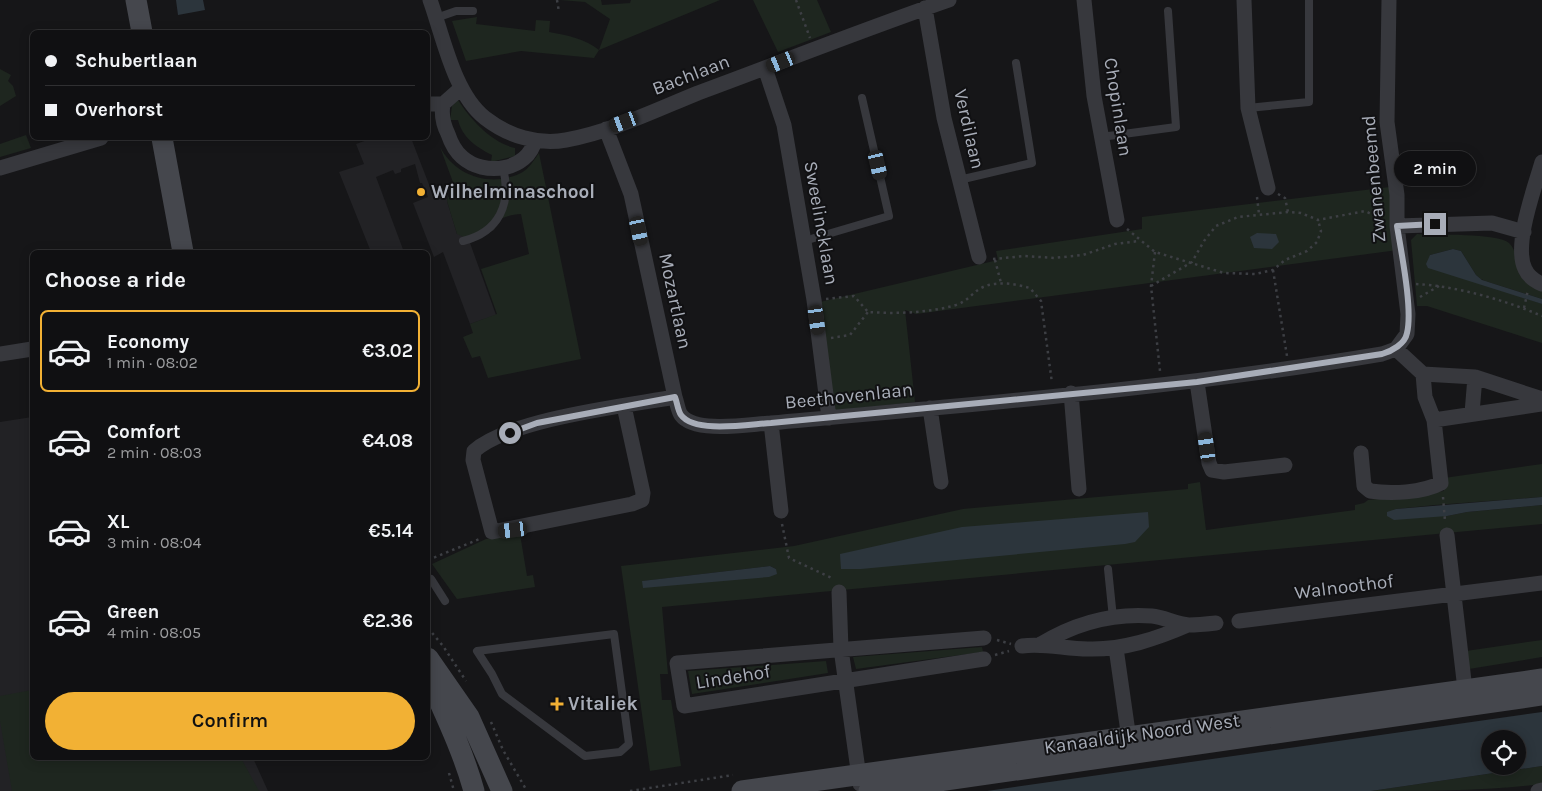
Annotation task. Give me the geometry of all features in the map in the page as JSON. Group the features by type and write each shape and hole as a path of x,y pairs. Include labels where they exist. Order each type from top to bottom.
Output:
{"main road":[{"path":"136,0 142,30"},
{"path":"162,140 183,250"},
{"path":"430,661 469,717 502,791"},
{"name":"Kanaaldijk Noord West","path":"742,791 863,786 1130,744 1466,697 1542,679"},
{"path":"430,680 454,734 474,791"},
{"name":"Kanaaldijk Noord West","path":"1466,697 1542,694"}],"street":[{"name":"Bachlaan","path":"430,0 460,88 484,117 509,134 535,140 566,140 606,128 949,0"},
{"name":"Chopinlaan","path":"1084,0 1094,96 1117,220"},
{"path":"1244,0 1248,108 1268,188"},
{"name":"Zwanenbeemd","path":"1390,0 1387,122 1397,195 1397,226 1408,304 1407,334 1396,349"},
{"name":"Verdilaan","path":"925,8 944,118 979,257"},
{"name":"Sweelincklaan","path":"765,68 784,125 820,339 829,418"},
{"path":"460,88 435,104 441,111 444,126 457,152 473,164 495,169 518,163 527,156 535,140"},
{"name":"Mozartlaan","path":"606,128 631,194 675,397"},
{"path":"0,168 94,140"},
{"path":"1542,162 1524,232 1521,254 1525,269 1534,280 1542,284"},
{"path":"1397,226 1492,223 1524,232"},
{"path":"0,354 30,349"},
{"path":"1396,349 1423,374 1474,377 1542,399"},
{"name":"Beethovenlaan","path":"675,397 680,415 693,424 709,427 771,423 1197,382 1289,370 1382,354 1396,349"},
{"path":"1361,453 1364,486 1370,492 1383,493 1432,488 1441,483 1434,420 1425,397 1423,374"},
{"path":"1472,413 1474,377"},
{"path":"1197,382 1209,464 1212,470 1224,472 1285,466"},
{"path":"1071,393 1079,489"},
{"path":"624,406 643,493 642,500 623,506 492,532 473,460 474,451 482,444 537,423 624,406 675,397"},
{"path":"1434,420 1542,404"},
{"name":"Beethovenlaan","path":"930,408 941,482"},
{"name":"Beethovenlaan","path":"771,423 780,511"},
{"path":"1446,528 1466,697"},
{"name":"Walnoothof","path":"1239,621 1542,582"},
{"path":"839,592 841,649 863,786"},
{"path":"1041,644 1060,632 1089,622 1113,618 1153,616 1188,625 1216,623"},
{"path":"1022,646 1041,644 1088,649 1116,648 1159,638 1188,625"},
{"name":"Lindehof","path":"984,638 677,662 684,706 984,659"},
{"path":"1116,648 1130,744"},
{"path":"1538,791 1542,790"}],"lane":[{"path":"1248,108 1310,102 1309,0"},
{"path":"436,18 456,11 473,11"},
{"path":"1101,137 1176,127 1168,11"},
{"path":"959,180 1032,163 1016,63"},
{"path":"804,241 889,216 862,98"},
{"path":"463,241 486,232 499,217 507,191 503,168"},
{"path":"1108,570 1113,618"},
{"path":"430,580 445,601"},
{"path":"614,634 629,744 620,752 586,756 502,694 477,651 572,640 614,634"}],"path":[{"path":"558,0 559,12"},
{"path":"796,0 814,49"},
{"path":"1151,286 1192,262 1204,241 1216,226 1238,217 1288,212 1301,213 1318,220 1365,212 1397,226"},
{"path":"1001,283 995,260 1025,256 1054,258 1082,255 1115,244 1139,241 1155,252 1192,262 1206,269 1224,273 1255,274 1273,270 1285,260 1307,251 1317,242 1321,231 1318,220"},
{"path":"1155,252 1151,286 1162,385"},
{"path":"1273,270 1289,370"},
{"path":"868,312 936,310 964,301 981,288 1001,283 1030,288 1041,301 1053,395"},
{"path":"1405,283 1439,285 1524,308 1542,316"},
{"path":"1408,304 1439,285"},
{"path":"1524,308 1528,290"},
{"path":"814,300 854,296 868,312"},
{"path":"820,339 850,335 868,312"},
{"path":"1443,501 1446,528"},
{"path":"780,511 782,530 789,558 835,579 839,592"},
{"path":"430,559 492,532"},
{"path":"984,638 1022,646"},
{"path":"984,659 1022,646"}],"shaded area":[{"path":"176,0 203,0 205,10 178,15"},
{"path":"560,0 601,0 602,5 630,3 631,0 720,0 599,50 610,19 585,2"},
{"path":"753,0 817,0 831,32 778,52"},
{"path":"477,17 476,24 535,31 536,20 550,21 549,32 582,40 599,50 594,58 521,51 466,61 452,21"},
{"path":"0,69 11,75 8,81 13,86 16,96 0,106"},
{"path":"458,100 469,115 490,136 515,148 515,156 491,162 492,155 481,149 466,136 458,120 450,120 452,106"},
{"path":"26,135 31,148 0,157 0,144"},
{"path":"367,140 412,140 435,200 448,195 447,201 457,234 501,217 494,230 470,243 496,315 470,324 443,252 434,257 413,203 428,197 422,183 420,183 415,164 401,169 401,172 395,174 393,170 376,177 403,250 370,250 339,172 364,164 356,144"},
{"path":"440,147 447,157 464,172 486,179 510,177 521,173 529,167 539,153 581,359 488,378 480,356 472,358 463,337 473,333 470,324 497,314 481,269 529,254 521,214 505,217 466,238 457,234 447,201 448,197 457,193"},
{"path":"1390,187 1398,250 916,314 905,310 915,402 831,411 816,303 998,260 996,251 1142,229 1142,217"},
{"path":"1257,233 1276,234 1279,242 1272,249 1254,248 1250,237"},
{"path":"1417,234 1480,236 1503,240 1509,243 1513,249 1520,274 1531,285 1542,289 1542,299 1486,281 1513,294 1542,304 1542,343 1427,306 1417,306 1411,240","holes":["1453,249 1461,251 1480,279 1430,255"]},
{"path":"1453,249 1461,251 1476,275 1482,280 1542,299 1542,304 1428,268 1426,264 1430,255"},
{"path":"30,417 30,760 254,760 268,791 0,791 0,422"},
{"path":"1542,464 1542,497 1396,509 1387,513 1387,516 1447,516 1467,512 1542,505 1542,524 662,607 668,674 660,674 662,700 671,700 681,766 650,771 621,566 794,546 963,509 1188,489 1188,484 1200,482 1206,530 1355,510 1355,505 1368,500 1444,491 1444,478","holes":["770,566 776,569 643,582"]},
{"path":"1542,497 1542,505 1394,520 1387,516 1387,512 1396,509"},
{"path":"1148,512 1149,527 1135,542 1125,544 861,569 841,569 840,554 962,527"},
{"path":"520,534 527,576 533,575 535,587 457,599 432,564 486,539"},
{"path":"770,566 776,569 777,574 769,577 643,588 642,581"},
{"path":"1542,640 1542,657 1469,669 1466,651"},
{"path":"982,647 983,652 856,669 853,657"},
{"path":"826,661 828,673 692,694 688,671"},
{"path":"30,690 30,760 242,760 259,791 12,791 0,721 0,696"},
{"path":"1542,712 1542,766 1526,768 1526,730 1481,730 1481,775 1371,791 987,791"},
{"path":"1542,766 1542,784 1435,791 1371,791 1481,775 1526,775 1526,768"}],"place":[{"name":"Wilhelminaschool","path":"421,192"},
{"name":"Vitaliek","path":"557,704"}],"route":[{"path":"510,433 537,423 675,397 680,415 693,424 709,427 771,423 1197,382 1289,370 1382,354 1396,349 1407,334 1408,304 1397,226 1435,224"}]}
